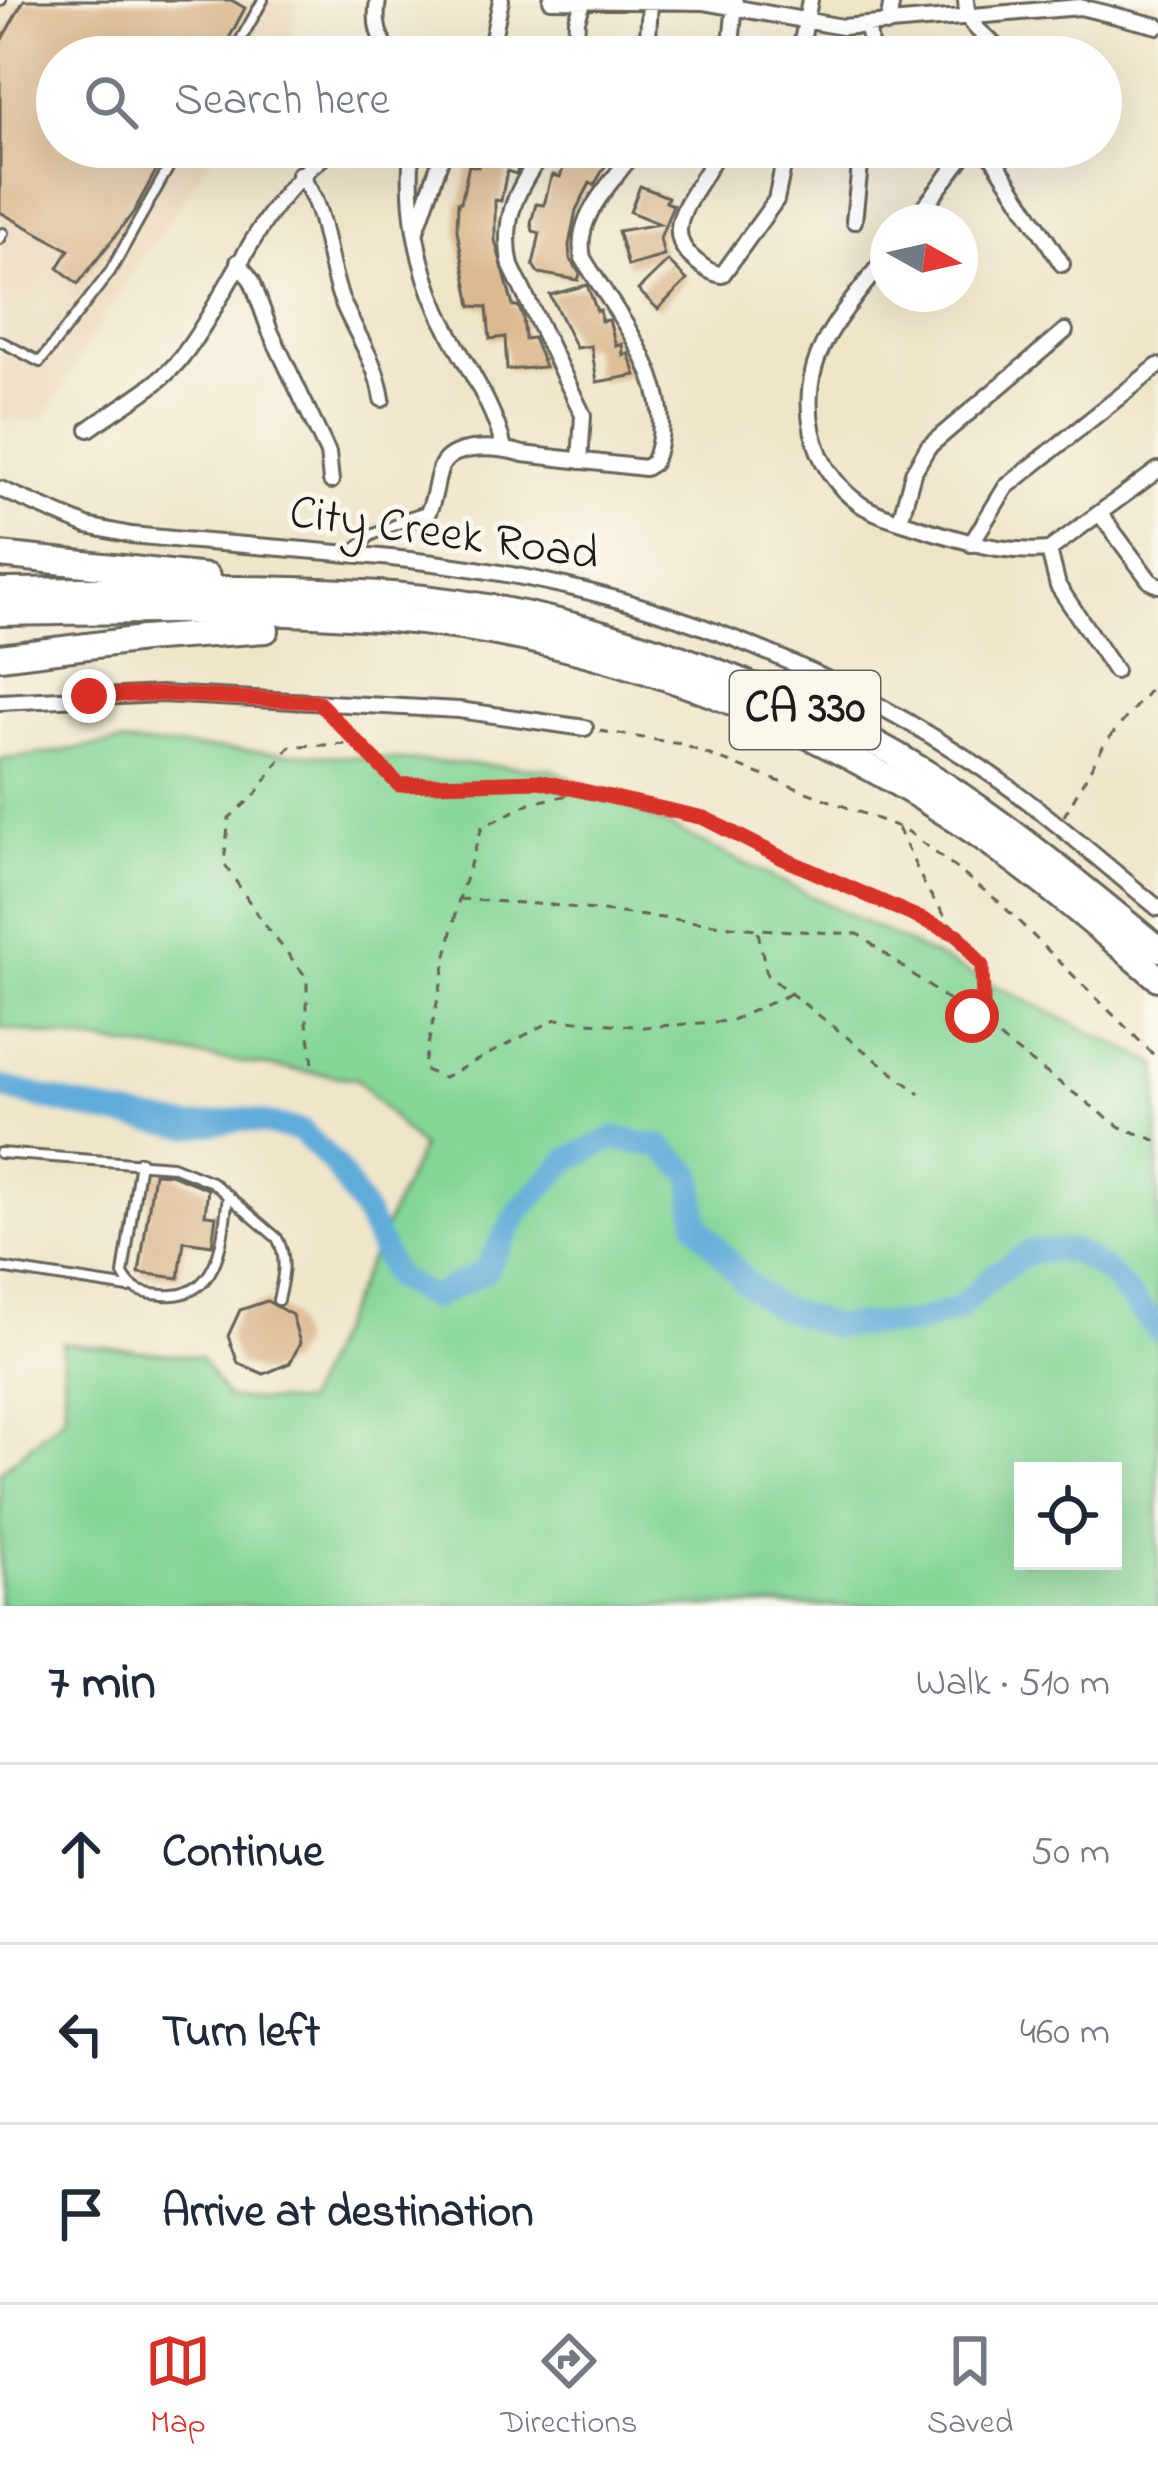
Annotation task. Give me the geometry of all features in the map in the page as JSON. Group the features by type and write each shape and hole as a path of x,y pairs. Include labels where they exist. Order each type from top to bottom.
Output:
{"highway":[{"path":"0,555 394,595"},
{"name":"CA 330","path":"0,591 394,595 528,617 659,650 848,729 994,820 1158,949"},
{"name":"CA 330","path":"0,613 344,616 473,630 647,673 769,716 962,824 1158,978"},
{"path":"0,657 244,630 473,630"}],"street":[{"path":"378,0 374,23 379,36"},
{"path":"493,36 501,0"},
{"path":"551,0 734,4 804,22 868,27 1050,4 1158,26"},
{"path":"802,36 810,0"},
{"path":"888,24 892,0"},
{"path":"966,0 967,18 984,36"},
{"path":"576,36 584,2"},
{"path":"648,36 650,2"},
{"path":"732,36 734,4"},
{"path":"868,27 869,36"},
{"path":"89,428 184,356 238,262 308,168"},
{"path":"411,168 409,199 424,274 488,404 504,448"},
{"path":"416,231 438,168"},
{"path":"533,168 512,201 507,247 584,415 580,461"},
{"path":"405,521 428,514 441,467 449,457 504,448 645,468 653,463 661,421 659,394 583,258 579,242 595,204 622,168"},
{"path":"712,168 678,222 677,236 681,250 712,274 722,275 776,200 783,168"},
{"path":"854,221 860,168"},
{"path":"927,204 954,168"},
{"path":"1000,168 1063,264"},
{"path":"299,174 313,191 340,297 379,377 382,399"},
{"path":"238,262 252,281 270,331 328,453 331,481"},
{"path":"870,278 820,351 808,415 816,446 835,480 861,504 971,544 1028,552 1049,550 1158,470"},
{"path":"900,521 914,473 928,447 1065,331"},
{"path":"971,544 1006,487 1158,366"},
{"name":"City Creek Road","path":"0,489 87,526 131,536 403,559 561,585 735,639 891,711 982,768 1158,908"},
{"path":"1100,514 1158,585"},
{"path":"1049,550 1058,586 1115,671"},
{"path":"0,702 161,694 459,710 585,728"}],"lane":[{"path":"242,36 262,0"},
{"path":"0,341 40,362 110,272 168,168"},
{"path":"348,555 372,535 405,521"},
{"path":"0,1153 140,1161 200,1176 228,1194 281,1246 284,1261 278,1300"},
{"path":"134,1289 123,1274 140,1161"},
{"path":"0,1268 178,1296 202,1285 222,1250 228,1194"}],"path":[{"path":"1059,826 1105,743 1158,680"},
{"path":"318,702 399,785 539,781 704,818 780,857 958,935"},
{"path":"585,728 681,744 898,827 998,901 1158,1059"},
{"path":"313,1064 307,978 224,863 230,818 255,795 290,746 359,744"},
{"path":"586,791 530,803 482,827 459,899 423,1070 443,1078 556,1019 644,1027 730,1021 790,994"},
{"path":"898,827 926,888 982,966 983,1004 972,1016"},
{"path":"459,899 758,929 858,934 1120,1127 1158,1141"},
{"path":"758,929 767,975 920,1094"}],"shaded area":[{"path":"0,0 298,0 291,36 36,36 36,168 205,168 106,313 44,420 0,420"}],"green space":[{"path":"116,743 551,769 1158,1065 1158,1606 0,1606 0,1472 65,1415 62,1343 200,1357 227,1398 304,1403 421,1148 357,1079 0,1028 0,760"}],"building":[{"path":"24,0 231,0 245,8 230,36 36,36 36,168 158,168 133,213 78,284 58,268 69,250 0,212 0,43"},
{"path":"468,168 518,168 516,174 507,171 501,201 495,200 495,240 513,306 518,306 523,317 525,339 533,338 545,367 507,370 505,337 490,339 487,307 471,306 457,230"},
{"path":"563,168 604,168 576,210 569,245 578,280 538,273 533,265 540,233 533,231 531,223 536,204 544,205 553,175 560,177"},
{"path":"640,186 668,197 666,202 673,205 660,238 664,256 628,266 618,231 660,224 630,212"},
{"path":"668,261 687,280 658,309 638,290"},
{"path":"587,285 601,321 609,320 616,346 622,344 623,355 628,353 636,375 597,382 591,346 576,348 550,295"},
{"path":"154,1173 208,1189 205,1215 216,1216 212,1245 184,1241 179,1278 139,1273"},
{"path":"267,1301 292,1315 300,1343 290,1363 264,1374 238,1363 228,1336 240,1310"}],"waterway":[{"path":"0,1087 116,1115 191,1127 243,1119 301,1131 334,1164 366,1215 395,1278 432,1298 485,1271 520,1210 569,1159 614,1138 661,1147 692,1174 697,1224 745,1282 777,1307 833,1326 911,1324 958,1309 994,1275 1032,1251 1075,1251 1110,1274 1158,1330"}],"route":[{"path":"89,696 161,694 318,702 399,785 539,781 704,818 780,857 958,935 982,966 983,1004 972,1016"}]}
